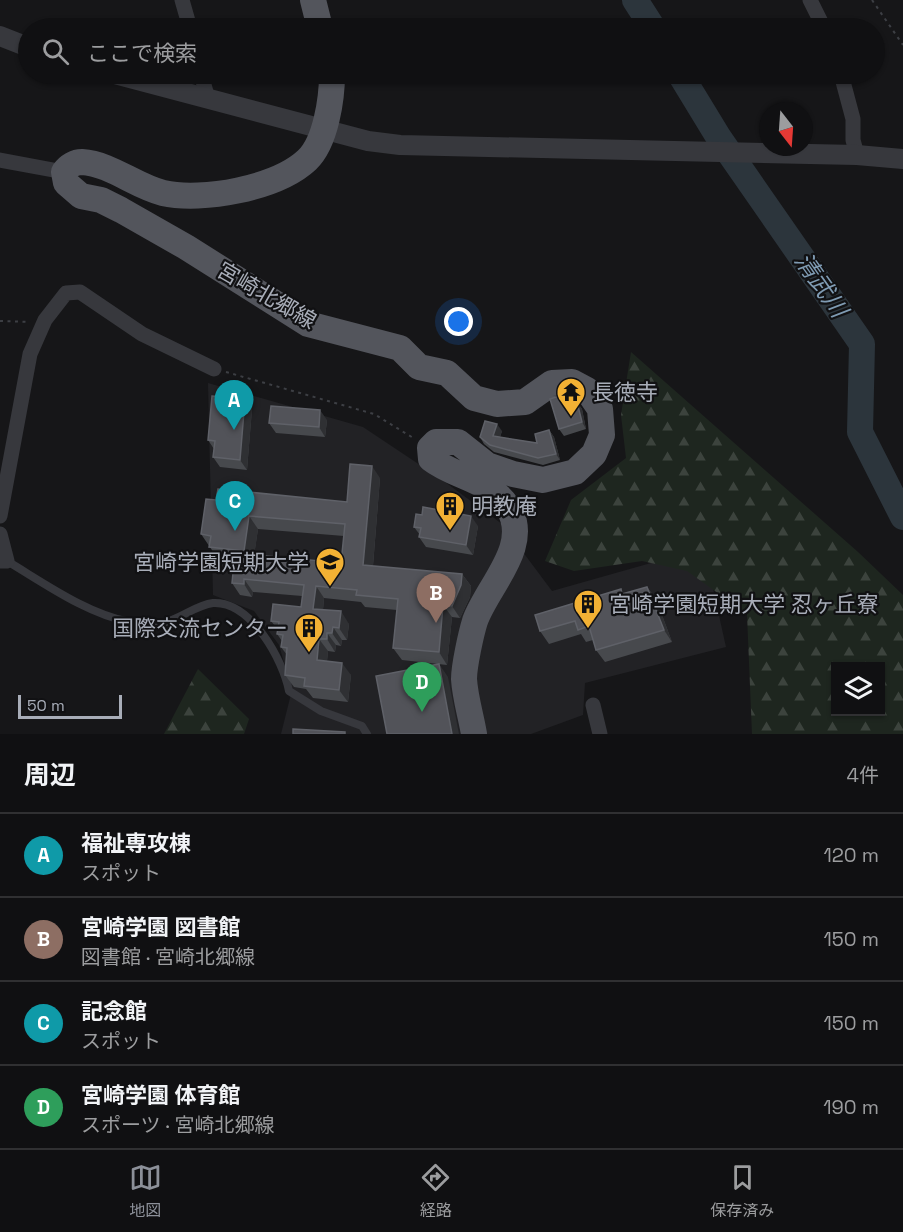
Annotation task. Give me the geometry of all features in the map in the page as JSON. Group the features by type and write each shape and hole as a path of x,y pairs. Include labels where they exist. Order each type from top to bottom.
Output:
{"main road":[{"path":"313,0 318,18"},
{"path":"63,172 67,166 80,162 102,166 140,185 164,193 195,197 222,193 285,175 308,159 323,129 332,96 332,84"},
{"name":"宮崎北郷線","path":"63,172 66,183 81,196 101,200 121,210 186,247 308,324 400,348 419,367 447,373 474,398 497,404 525,402 552,383 572,382 587,390 600,408 602,435 594,454 575,472 543,480 513,474 487,465 458,442 436,442 430,448"},
{"path":"430,448 431,459 446,470 476,481 492,492 507,506 515,526 512,551 475,621 464,678 474,734"}],"street":[{"path":"182,0 187,18"},
{"path":"810,0 819,18"},
{"path":"0,36 18,43"},
{"path":"152,84 368,141 400,145 857,155 903,159"},
{"path":"204,84 208,99"},
{"path":"844,84 853,119 853,140 857,155"},
{"path":"0,160 63,172"},
{"path":"0,516 30,354 45,320 66,293 80,292 142,334 214,369"},
{"path":"0,534 4,561"},
{"path":"592,705 600,734"}],"lane":[{"path":"4,561 94,610 129,622 162,623 215,603 231,608 249,620 269,639 286,673 289,691 321,711 362,726 367,734"}],"path":[{"path":"872,0 884,18"},
{"path":"885,19 903,45"},
{"path":"0,321 18,323 45,320"},
{"path":"214,369 374,414 430,448"}],"shaded area":[{"path":"208,383 363,427 441,479 502,524 552,591 704,548 726,647 585,683 583,715 531,734 281,734 292,690 279,645 254,611 213,595"}],"green space":[{"path":"631,352 858,552 903,595 903,734 752,734 747,614 687,571 642,561 574,571 545,561 571,500 626,458 621,415"},
{"path":"198,669 249,719 244,734 164,734"}],"building":[{"name":"長徳寺","path":"565,394 566,399 573,397 577,402 582,422 559,429 550,399"},
{"path":"212,396 245,399 240,460 213,457 215,441 208,440"},
{"path":"271,406 320,410 319,427 269,423"},
{"path":"485,421 497,424 493,436 537,443 535,434 549,430 556,454 538,458 490,445 480,437"},
{"path":"350,464 372,466 363,565 462,574 461,585 452,606 443,605 439,652 393,648 398,599 356,595 357,590 316,586 313,609 341,611 339,628 333,627 332,633 327,633 327,639 319,639 317,660 342,663 339,690 304,686 305,678 285,675 287,648 281,647 283,635 277,634 279,622 271,621 273,604 301,607 304,585 244,579 244,584 232,583 235,553 341,563 345,524 249,516 244,551 209,547 211,536 201,534 206,499 216,500 218,489 347,502"},
{"name":"明教庵","path":"423,507 471,516 466,545 419,537 421,528 414,527 416,514 422,515"},
{"path":"647,587 664,630 596,650 589,626 578,630 575,621 540,631 535,615 621,589 622,594"},
{"path":"439,664 452,734 387,734 376,676"},
{"path":"293,729 345,732 345,734 293,734"}],"waterway":[{"name":"清武川","path":"635,0 647,18"},
{"name":"清武川","path":"686,84 719,138 862,344 860,432 903,517"}],"place":[{"name":"長徳寺","path":"571,418"},
{"name":"福祉専攻棟","path":"234,430"},
{"name":"記念館","path":"235,531"},
{"name":"明教庵","path":"450,532"},
{"name":"宮崎学園短期大学","path":"330,588"},
{"name":"宮崎学園 図書館","path":"436,623"},
{"name":"宮崎学園短期大学 忍ヶ丘寮","path":"588,630"},
{"name":"国際交流センター","path":"309,654"},
{"name":"宮崎学園 体育館","path":"422,712"}]}
